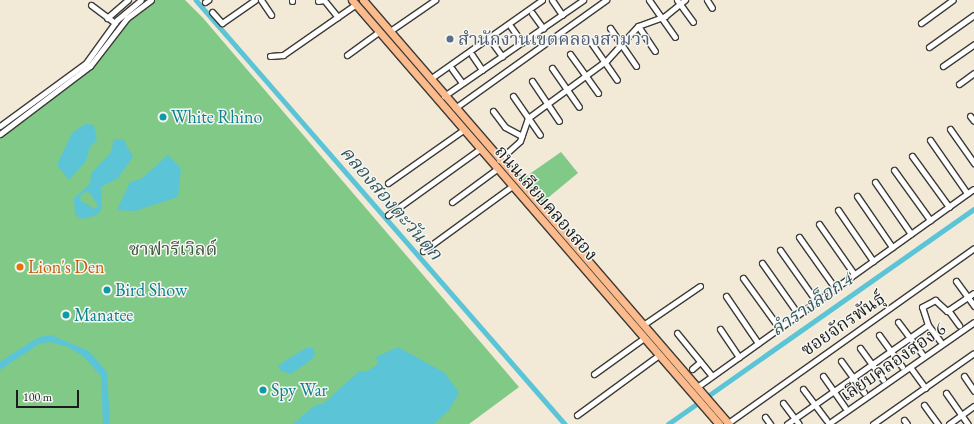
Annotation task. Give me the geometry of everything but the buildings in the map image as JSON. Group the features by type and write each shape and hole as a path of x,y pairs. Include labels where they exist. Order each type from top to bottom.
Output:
{"main road":[{"name":"ถนนเลียบคลองสอง","path":"364,0 499,160 729,423"},
{"name":"ถนนเลียบคลองสอง","path":"354,2 463,130 719,424"},
{"path":"365,15 371,10"}],"street":[{"path":"107,18 128,0"},
{"path":"0,126 86,62 115,23 141,0"},
{"path":"0,134 90,66 127,18 151,0"},
{"path":"212,12 222,23 255,0"},
{"path":"261,0 271,15"},
{"path":"318,1 324,0 338,17"},
{"path":"390,31 435,0"},
{"path":"430,79 542,0"},
{"path":"552,0 562,15"},
{"path":"444,96 582,0"},
{"path":"455,108 606,0"},
{"path":"650,0 675,37"},
{"path":"499,160 522,136 528,118 604,62 638,26 661,17 678,2 685,0"},
{"path":"707,0 712,8"},
{"path":"920,23 953,0"},
{"path":"270,56 283,55 338,17 354,2"},
{"path":"678,2 693,22"},
{"path":"91,5 115,23"},
{"path":"532,13 542,28"},
{"path":"930,46 974,15"},
{"path":"638,26 655,51"},
{"path":"511,27 522,42"},
{"path":"610,28 636,66"},
{"path":"347,55 379,32"},
{"path":"491,41 502,56"},
{"path":"590,41 617,80"},
{"path":"943,66 974,44"},
{"path":"570,54 598,93"},
{"path":"472,56 482,70"},
{"path":"552,68 579,107"},
{"path":"452,69 462,84"},
{"path":"960,84 974,73"},
{"path":"532,81 559,121"},
{"path":"513,96 540,135"},
{"path":"493,111 505,127 522,136"},
{"path":"970,116 974,121"},
{"path":"950,129 974,163"},
{"path":"388,183 463,130"},
{"path":"930,140 967,193"},
{"path":"388,215 480,149"},
{"path":"912,156 949,207"},
{"path":"452,202 497,169"},
{"path":"894,170 930,220"},
{"path":"875,182 911,234"},
{"path":"423,251 512,186"},
{"path":"697,387 974,189"},
{"path":"857,196 892,247"},
{"path":"838,210 873,261"},
{"path":"818,224 854,274"},
{"path":"799,237 835,288"},
{"name":"ซอยจักรพันธุ์","path":"729,423 974,248"},
{"path":"780,250 816,301"},
{"path":"762,263 798,314"},
{"path":"743,278 779,328"},
{"path":"956,281 974,306"},
{"path":"643,325 700,286"},
{"path":"948,310 974,293"},
{"path":"726,296 758,343"},
{"path":"940,341 928,325 922,308 935,300 948,310 959,325"},
{"path":"898,322 922,354"},
{"name":"เลียบคลองสอง 6","path":"827,422 910,367 974,322"},
{"path":"787,424 928,325"},
{"path":"720,329 739,357"},
{"path":"678,333 712,376"},
{"path":"879,335 902,367"},
{"path":"594,374 644,338"},
{"path":"860,348 883,380"},
{"path":"873,424 974,353"},
{"path":"577,414 659,355"},
{"path":"841,361 864,393"},
{"path":"692,369 700,362"},
{"path":"910,367 925,388"},
{"path":"823,376 845,407"},
{"path":"964,376 974,391"},
{"path":"803,389 827,422"},
{"path":"946,393 968,424"},
{"path":"783,403 799,424"},
{"path":"924,405 938,424"},
{"path":"949,424 974,406"},
{"path":"764,417 770,424"}],"green space":[{"name":"ซาฟารีเวิลด์","path":"155,0 185,0 203,18 519,387 469,424 0,424 0,136 93,68 131,17"},
{"path":"561,152 578,173 538,206 518,182"}],"water":[{"path":"85,124 94,125 97,140 90,147 86,161 69,180 57,165 72,133"},
{"path":"114,139 124,140 133,157 118,178 101,187 102,208 97,215 82,219 75,215 74,198 90,184 91,174 111,152","holes":["85,192 90,193 98,206 95,209 81,201 80,195"]},
{"path":"168,155 181,169 178,197 135,211 117,210 130,182 141,179"},
{"path":"51,335 89,351 107,372 110,424 103,424 101,376 84,357 68,347 50,342 39,344 0,370 0,362 7,357 39,337"},
{"path":"398,347 445,373 459,393 449,410 434,424 293,424 315,405 323,404 359,371 366,372 378,364 376,357"},
{"path":"306,348 313,348 315,355 310,361 291,374 281,371 278,367 283,362"}],"waterway":[{"name":"คลองสองตะวันตก","path":"196,0 565,424"},
{"name":"ลำรางล็อก 4","path":"668,424 974,209"}],"place":[{"name":"สำนักงานเขตคลองสามวา","path":"450,39"},
{"name":"White Rhino","path":"163,117"},
{"name":"Lion's Den","path":"20,267"},
{"name":"Bird Show","path":"107,290"},
{"name":"Manatee","path":"66,315"},
{"name":"Spy War","path":"263,390"}]}
